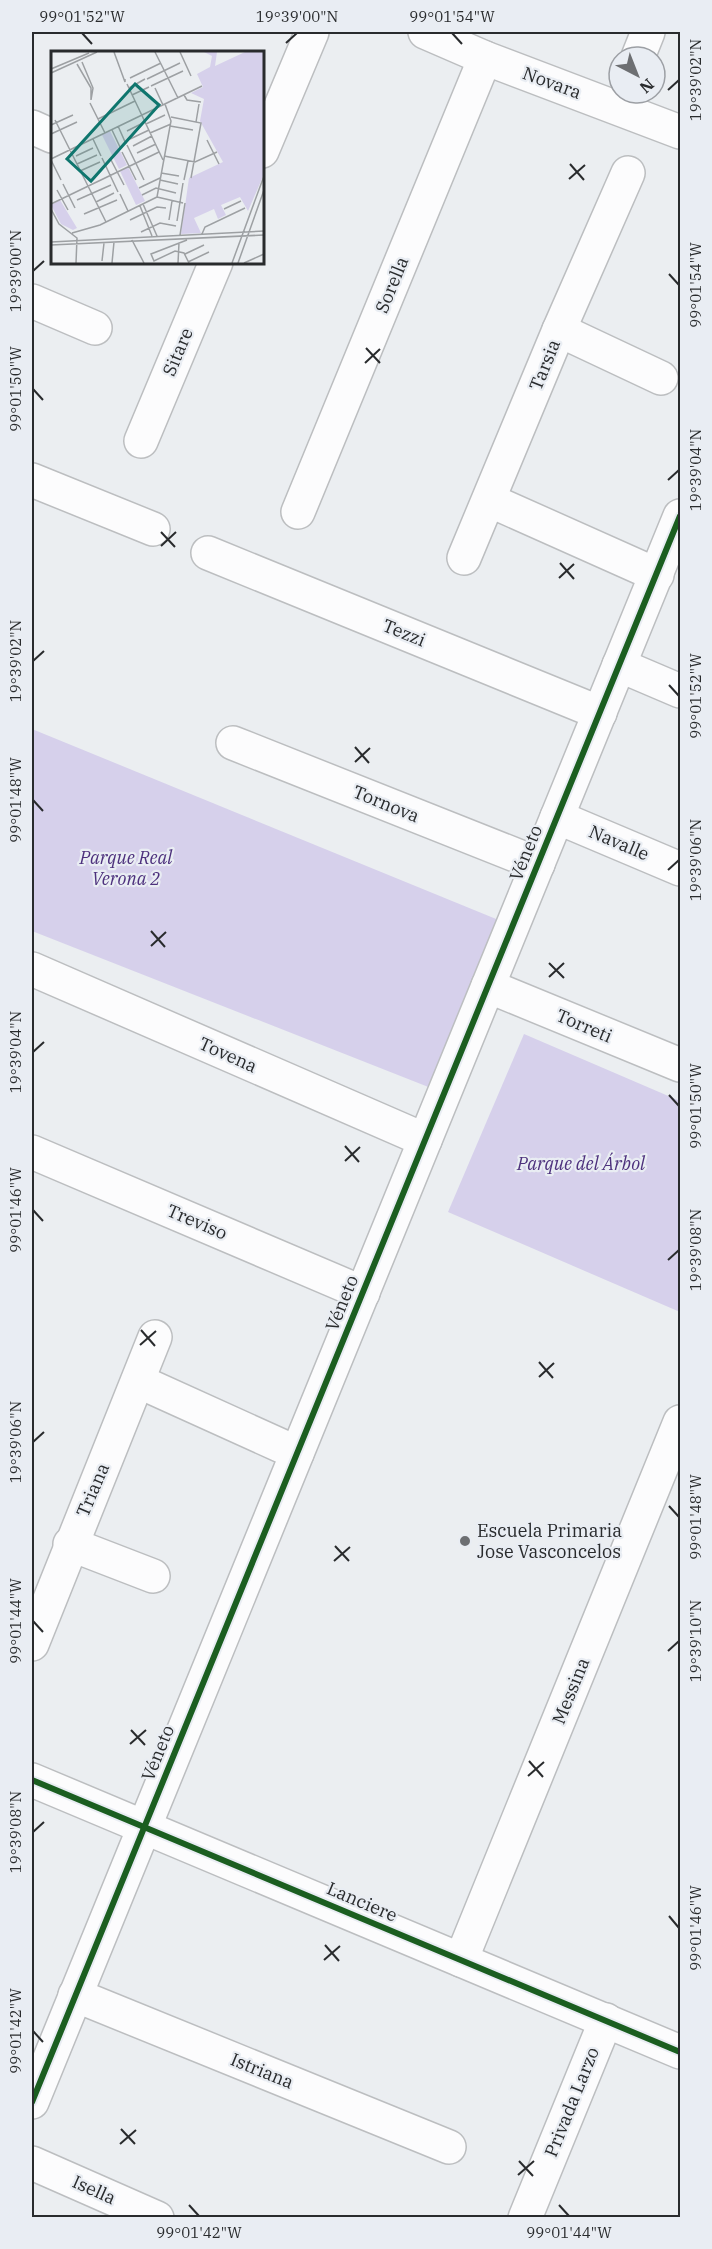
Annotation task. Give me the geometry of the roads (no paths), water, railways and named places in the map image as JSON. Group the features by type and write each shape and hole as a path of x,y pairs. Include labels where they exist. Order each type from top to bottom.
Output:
{"street":[{"path":"264,146 312,32"},
{"name":"Novara","path":"425,32 474,46 607,95"},
{"name":"Sorella","path":"298,512 474,46"},
{"name":"Novara","path":"631,105 681,132"},
{"path":"32,127 51,136"},
{"name":"Tarsia","path":"464,558 559,330 628,173"},
{"name":"Sitare","path":"141,441 215,264"},
{"path":"32,301 95,328"},
{"path":"559,330 660,378"},
{"path":"32,480 153,529"},
{"path":"489,500 657,575"},
{"name":"Véneto","path":"32,2102 681,516"},
{"name":"Tezzi","path":"208,553 600,713"},
{"path":"620,665 681,691"},
{"name":"Tornova","path":"233,743 538,864"},
{"name":"Navalle","path":"557,817 681,869"},
{"name":"Tovena","path":"32,969 425,1140"},
{"name":"Torreti","path":"488,986 681,1065"},
{"name":"Treviso","path":"32,1152 363,1293"},
{"name":"Triana","path":"32,1644 70,1544 155,1337"},
{"path":"138,1381 297,1453"},
{"name":"Messina","path":"461,1960 681,1422"},
{"path":"70,1544 153,1576"},
{"name":"Lanciere","path":"32,1780 681,2052"},
{"name":"Istriana","path":"75,1995 449,2147"},
{"name":"Privada Larzo","path":"525,2217 606,2020"},
{"name":"Isella","path":"32,2163 157,2217"}],"place":[{"name":"Escuela Primaria Jose Vasconcelos","path":"465,1541"}],"park label":[{"name":"Parque Real Verona 2","path":"126,868"},
{"name":"Parque del Árbol","path":"581,1164"}]}
